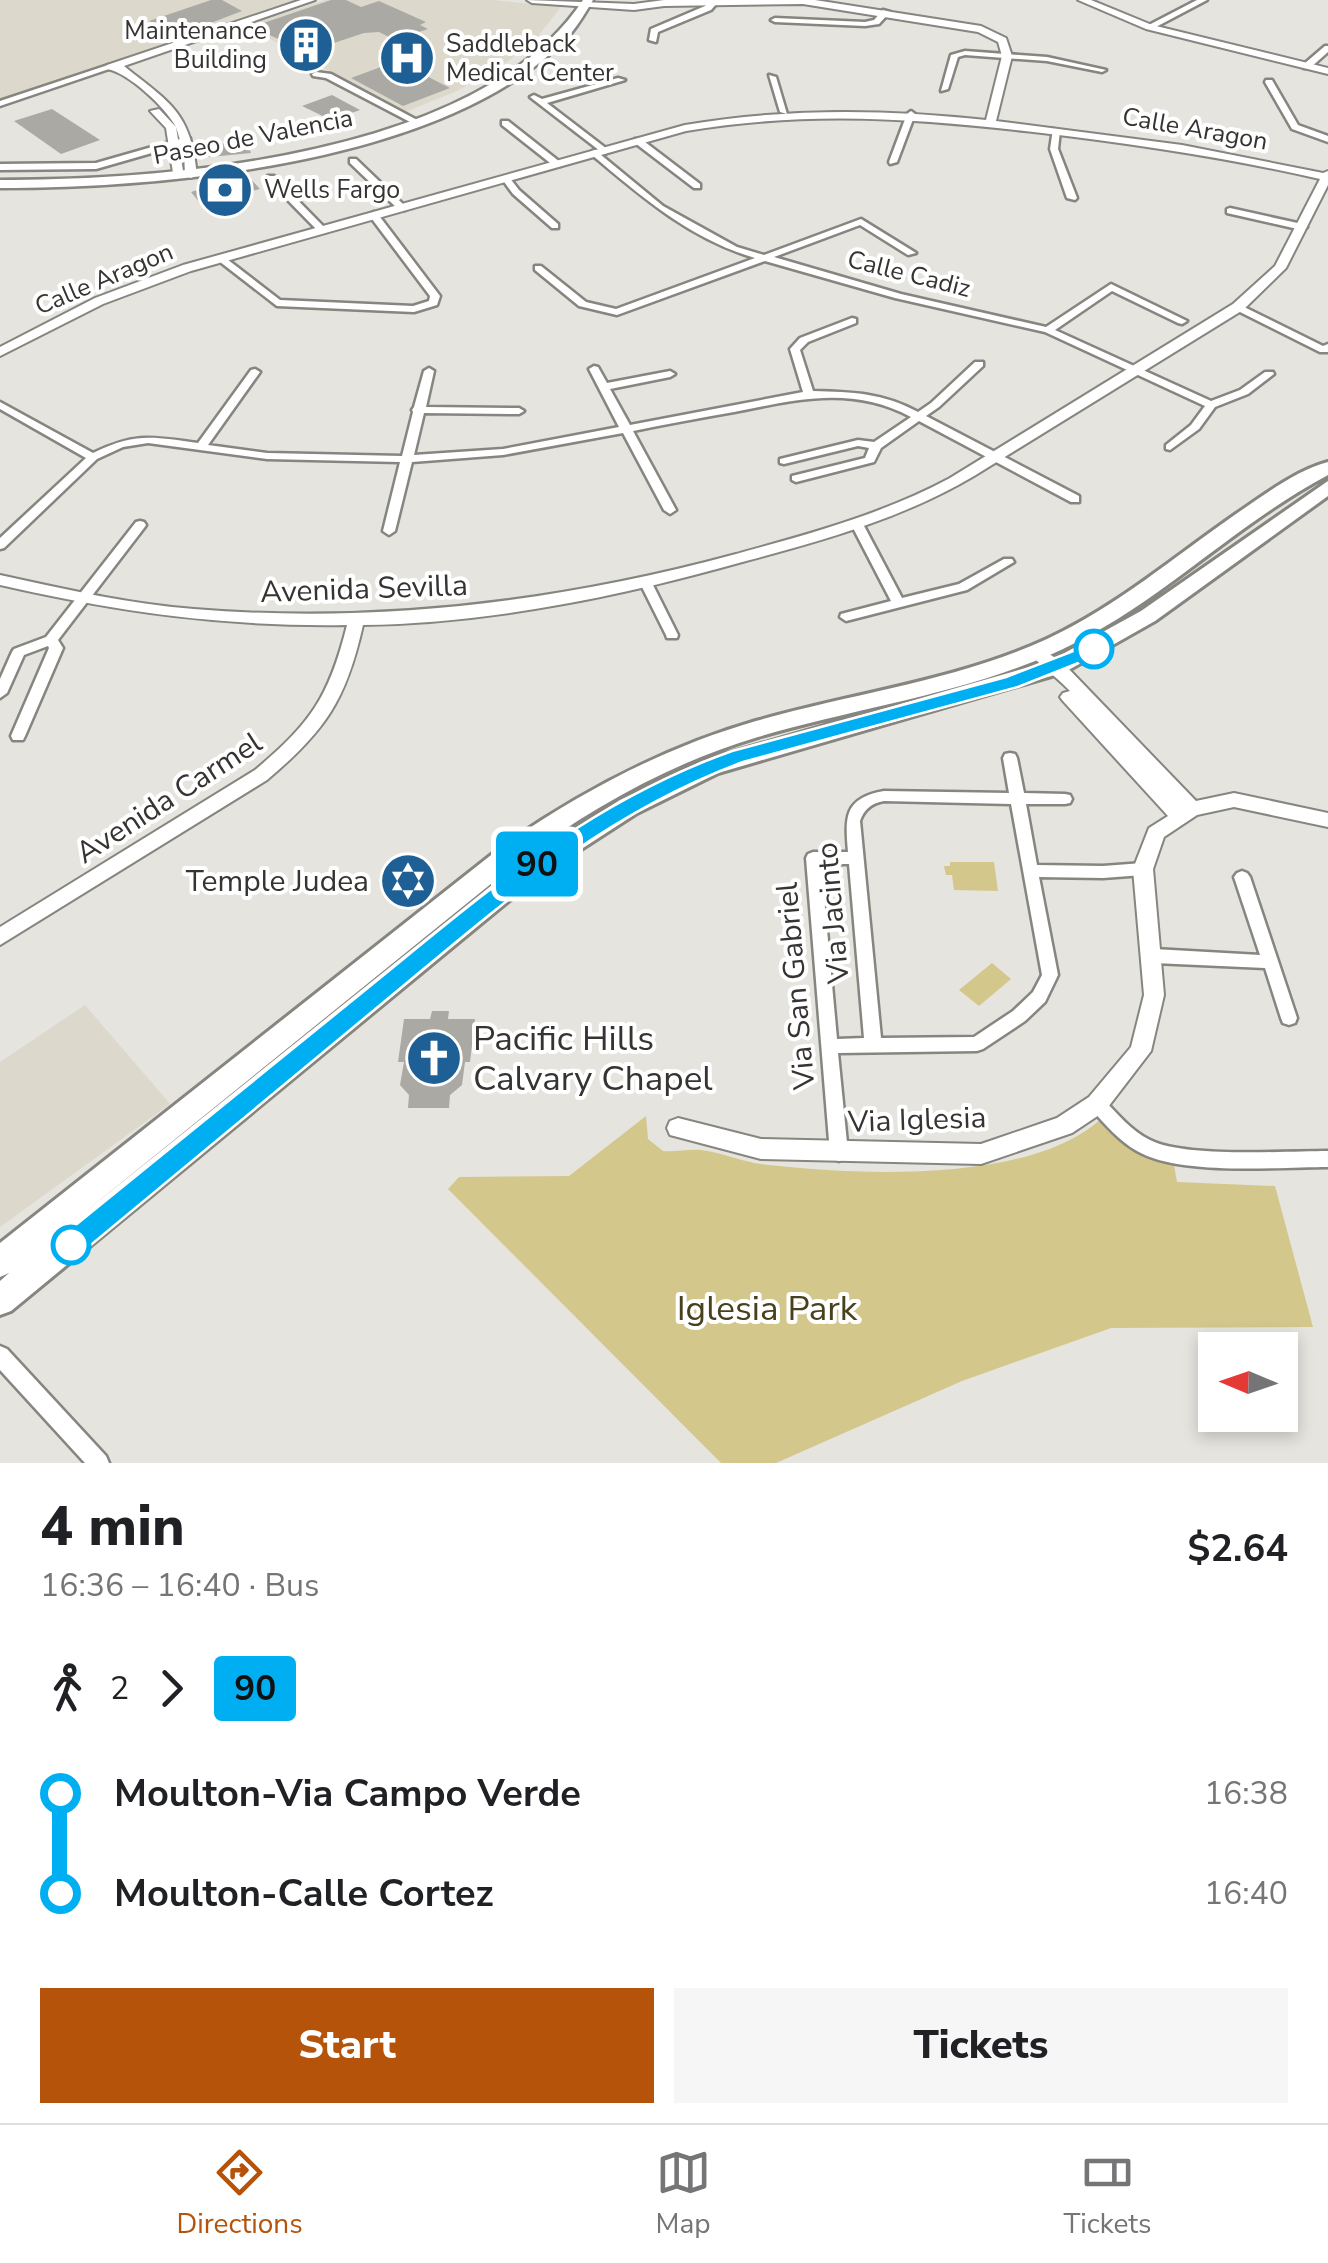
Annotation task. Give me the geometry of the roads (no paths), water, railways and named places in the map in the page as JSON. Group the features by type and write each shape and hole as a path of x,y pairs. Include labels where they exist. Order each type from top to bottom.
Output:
{"main road":[{"name":"Paseo de Valencia","path":"0,184 113,183 184,172 406,121 464,102 525,68 562,38 579,2"},
{"name":"Paseo de Valencia","path":"0,176 184,172"},
{"path":"1046,663 1285,490 1328,468"},
{"path":"0,1262 393,966 613,812 739,756 1046,663 1148,616 1328,487"},
{"path":"0,1300 393,966"}],"street":[{"path":"0,104 310,0"},
{"path":"532,0 643,7 803,1 981,29 1003,40 1008,56 990,124"},
{"path":"632,0 643,7"},
{"path":"698,0 714,2"},
{"path":"1082,0 1148,27 1328,72"},
{"path":"1148,27 1204,0"},
{"path":"652,40 654,31 714,2"},
{"path":"775,20 864,24 876,22 886,12"},
{"path":"1307,66 1328,48"},
{"path":"944,90 955,54 1008,56 1102,70"},
{"path":"111,66 120,68 178,116 188,140 184,172"},
{"path":"111,66 109,72 165,120 184,172"},
{"path":"316,74 328,76 406,121 316,74"},
{"path":"772,77 784,112"},
{"path":"599,152 537,100 621,80"},
{"path":"1269,82 1295,127 1307,135 1328,140"},
{"name":"Calle Aragon","path":"2,347 99,301 220,258 638,141 714,122 784,112 910,114 1056,131 1180,146 1328,177"},
{"path":"893,162 910,114"},
{"path":"506,123 557,164"},
{"path":"1056,131 1054,149 1072,198"},
{"path":"0,167 96,166 188,140"},
{"path":"638,141 697,186"},
{"name":"Calle Cadiz","path":"599,152 681,222 762,259 1048,330 1138,368"},
{"path":"353,161 402,208"},
{"name":"Avenida Sevilla","path":"0,580 82,598 220,618 356,622 514,609 647,585 858,524 932,494 1238,307 1280,268 1328,177"},
{"path":"271,178 322,230"},
{"path":"506,178 516,192 555,226"},
{"path":"1230,212 1302,227"},
{"name":"Calle Aragon","path":"220,258 276,304 414,309 433,302 435,296 374,215"},
{"name":"Calle Cadiz","path":"538,268 583,304 617,312 860,222 911,252"},
{"path":"1048,330 1058,319 1111,287 1182,321"},
{"path":"1238,307 1324,350 1328,347"},
{"path":"809,394 796,349 804,340 852,321"},
{"path":"796,478 870,460 876,446 920,415 979,364"},
{"path":"1138,368 1210,406"},
{"path":"594,369 670,510"},
{"path":"389,531 428,371"},
{"path":"202,447 255,372"},
{"path":"604,387 670,374"},
{"path":"1170,446 1195,427 1210,406 1244,392 1269,374"},
{"path":"0,546 94,457 120,444 148,440 267,456 405,459 503,452 809,394 861,396 920,415 1075,498"},
{"path":"0,404 94,457"},
{"path":"417,410 519,411"},
{"path":"784,461 858,443 876,446"},
{"path":"858,524 900,604"},
{"path":"0,693 19,652 51,640 140,525"},
{"path":"846,618 963,587 1008,562"},
{"path":"647,585 672,635"},
{"name":"Avenida Carmel","path":"0,936 261,775 288,754 331,706 344,678 356,622"},
{"path":"18,736 56,648 51,640"},
{"path":"1046,663 1186,812"},
{"path":"828,1046 976,1044 1019,1016 1039,997 1050,975 1010,758"},
{"name":"Via Jacinto","path":"872,1046 856,858 854,817 860,806 871,798 1065,799"},
{"path":"1031,871 1143,868 1156,834 1186,812 1234,800 1328,820"},
{"name":"Via San Gabriel","path":"839,1152 812,858 856,858"},
{"name":"Via Iglesia","path":"678,1128 761,1149 981,1154 1064,1126 1097,1104 1140,1051 1154,995 1154,956 1143,868"},
{"path":"1242,877 1288,1018"},
{"path":"1154,956 1270,962"},
{"path":"1097,1104 1127,1134 1150,1149 1181,1156 1328,1159"},
{"path":"0,1356 99,1463"}],"place":[{"name":"Maintenance Building","path":"306,45"},
{"name":"Saddleback Medical Center","path":"407,58"},
{"name":"Wells Fargo","path":"225,190"},
{"name":"Temple Judea","path":"408,881"},
{"name":"Pacific Hills Calvary Chapel","path":"434,1058"}],"park label":[{"name":"Iglesia Park","path":"767,1308"}]}
